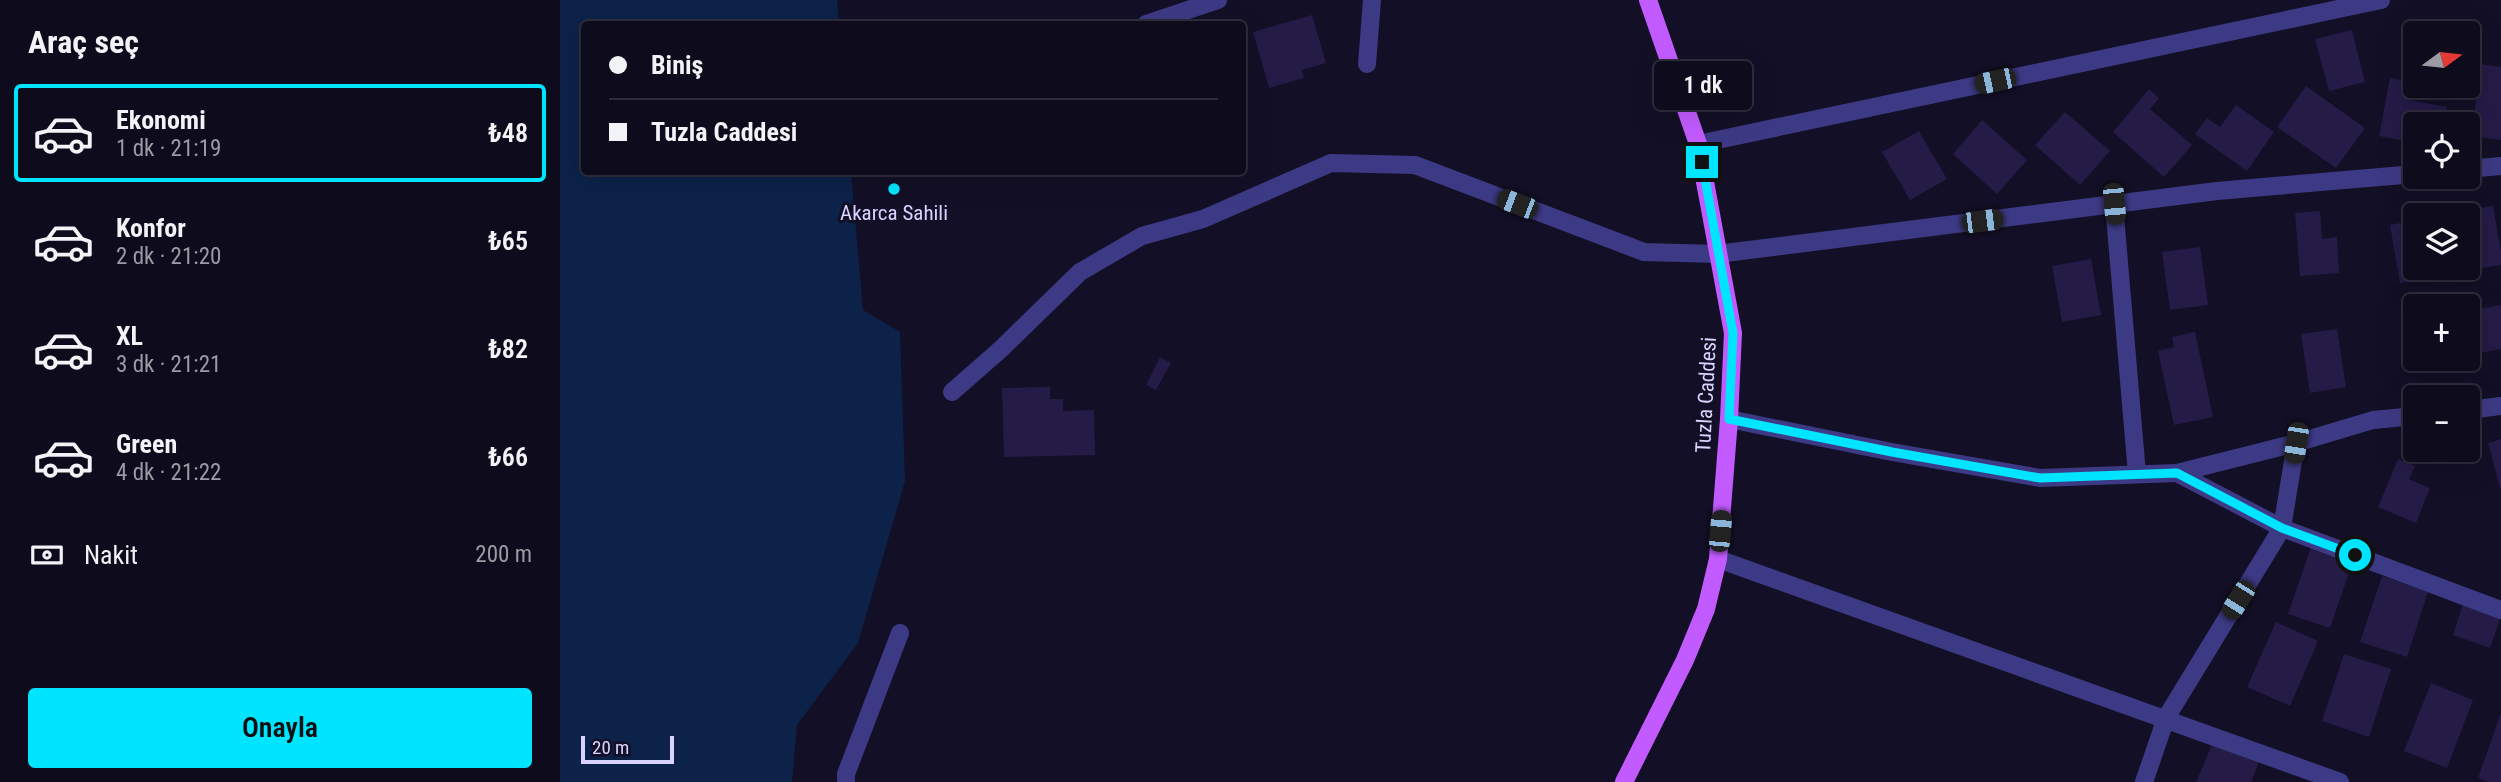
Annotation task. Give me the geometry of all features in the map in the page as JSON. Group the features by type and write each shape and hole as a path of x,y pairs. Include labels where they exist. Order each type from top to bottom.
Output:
{"main road":[{"name":"Tuzla Caddesi","path":"1623,782 1685,660 1706,609 1718,559 1733,333 1698,144 1648,0"}],"street":[{"path":"1155,21 1218,0"},
{"path":"1367,64 1372,0"},
{"path":"2288,0 2293,19"},
{"path":"1698,144 2381,0"},
{"path":"952,392 1001,349 1080,272 1142,236 1203,219 1331,163 1415,165 1644,252 1717,254 2217,191 2403,175"},
{"path":"2480,168 2501,166"},
{"path":"2114,204 2137,474"},
{"path":"2480,409 2501,406"},
{"path":"1729,419 2040,478 2177,473 2296,443 2373,420 2403,417"},
{"path":"2144,782 2166,718 2282,528 2296,443"},
{"path":"2177,473 2282,528 2501,610"},
{"path":"1718,559 2340,782"},
{"path":"846,782 846,774 900,633"}],"water":[{"path":"560,0 837,0 839,21 581,21 581,175 851,175 863,310 900,332 905,481 858,643 797,725 792,782 560,782"}],"building":[{"path":"1312,15 1326,63 1302,70 1304,78 1269,88 1253,32"},
{"path":"2352,30 2365,82 2329,91 2315,39"},
{"path":"2481,64 2501,67 2501,140 2480,137 2480,112 2474,112 2476,98 2480,98"},
{"path":"2390,78 2403,80 2403,98 2447,107 2446,112 2403,112 2403,141 2379,136"},
{"path":"2306,86 2365,128 2336,168 2277,127"},
{"path":"2149,89 2159,98 2150,109 2192,145 2164,177 2113,132"},
{"path":"2236,105 2274,132 2247,171 2195,134 2207,118 2220,127"},
{"path":"2065,112 2110,151 2080,185 2035,145"},
{"path":"1982,120 2027,160 1997,194 1953,154"},
{"path":"1919,131 1947,179 1910,200 1882,152"},
{"path":"2493,206 2501,265 2480,268 2480,208"},
{"path":"2320,211 2322,239 2337,237 2339,273 2300,276 2295,213"},
{"path":"2403,222 2403,280 2417,280 2400,283 2390,225"},
{"path":"2200,247 2208,305 2170,310 2162,252"},
{"path":"2091,259 2101,315 2062,322 2052,266"},
{"path":"2501,305 2501,349 2480,353 2480,309"},
{"path":"2337,329 2346,387 2310,393 2301,334"},
{"path":"2195,332 2213,417 2174,425 2158,351 2174,347 2172,337"},
{"path":"1160,357 1171,363 1156,390 1146,385"},
{"path":"1050,387 1050,399 1063,399 1063,411 1094,410 1095,455 1004,457 1002,388"},
{"path":"2501,439 2501,488 2500,488 2488,443"},
{"path":"2398,459 2415,466 2409,479 2430,488 2416,523 2378,507"},
{"path":"2311,547 2353,561 2330,628 2288,614"},
{"path":"2382,576 2428,592 2407,657 2360,642"},
{"path":"2465,598 2501,616 2490,648 2453,635"},
{"path":"2276,622 2318,641 2290,706 2247,687"},
{"path":"2344,654 2391,669 2369,737 2322,721"},
{"path":"2431,683 2473,700 2447,768 2404,751"},
{"path":"2501,713 2501,782 2488,782 2478,778"},
{"path":"2214,740 2260,759 2251,782 2196,782"}],"place":[{"name":"Akarca Sahili","path":"894,189"}],"route":[{"path":"1702,162 1733,333 1729,419 2040,478 2177,473 2282,528 2355,555"}]}
